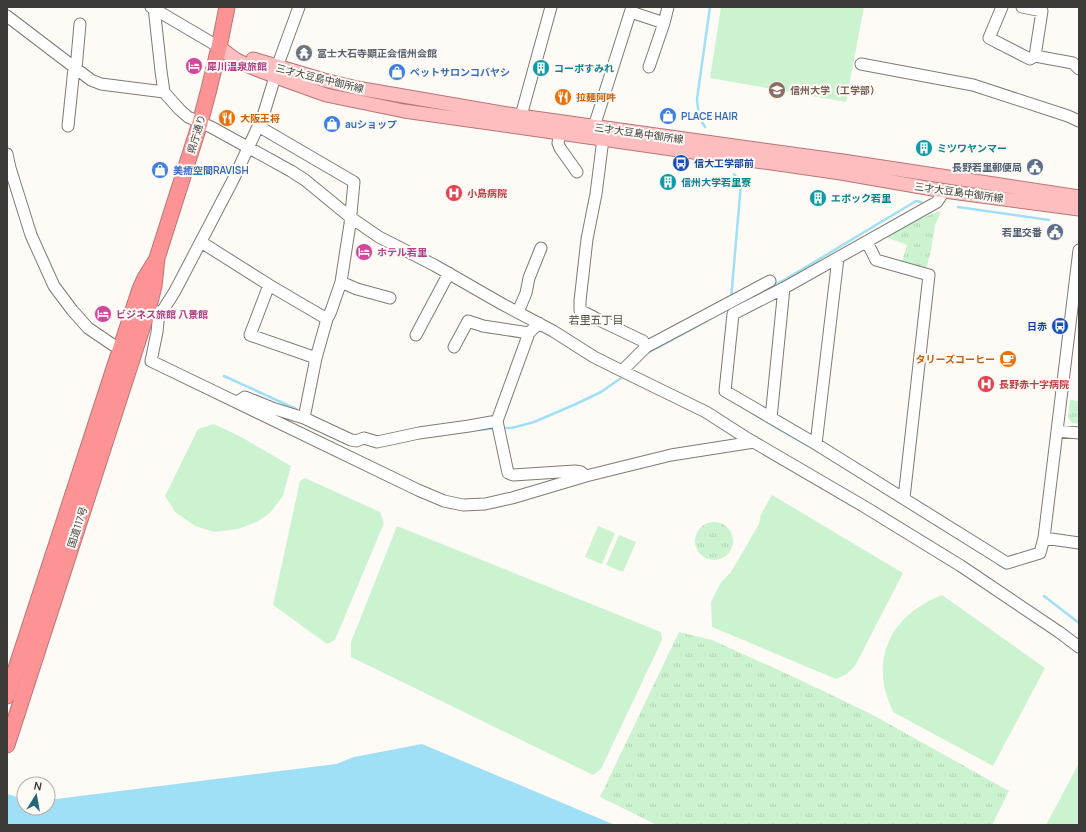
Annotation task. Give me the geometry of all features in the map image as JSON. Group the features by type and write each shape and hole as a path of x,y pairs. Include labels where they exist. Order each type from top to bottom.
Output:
{"highway":[{"name":"県庁通り","path":"147,309 154,286 157,258 210,89 227,7"},
{"name":"国道117号","path":"7,696 121,354 147,309"},
{"name":"国道117号","path":"7,745 121,354"}],"main road":[{"name":"三才大豆島中御所線","path":"219,47 276,72 324,80 519,122 598,133 944,191 1079,209"},
{"name":"三才大豆島中御所線","path":"519,122 560,134 598,133 843,161 1079,197"}],"street":[{"path":"299,7 276,72 263,116 234,178 169,301 163,310 147,309 157,332 151,361 418,490 444,501 463,505 485,504 512,498 586,476 672,455 754,442"},
{"path":"519,122 551,7"},
{"path":"649,67 668,7"},
{"path":"1002,7 989,38 1030,59 1035,56 1073,63 1079,69"},
{"path":"1022,7 1042,11 1035,56"},
{"path":"153,8 219,47"},
{"path":"153,8 164,92 188,117 211,127 301,177 350,217 379,237 434,264 538,323 594,357 706,412 754,442 866,507 961,566 1079,647"},
{"path":"646,347 642,341 580,310 580,301 587,239 596,194 598,133 631,10 664,23"},
{"path":"7,16 91,80 101,84 164,92"},
{"path":"68,126 80,24"},
{"path":"861,64 974,85 1079,121"},
{"path":"258,126 354,182 350,224 341,282 327,319 316,358 304,418"},
{"path":"560,134 558,143 560,148 577,172"},
{"path":"7,154 31,235 54,286 88,328 121,354"},
{"path":"944,191 937,202 784,288 733,314 725,391 816,444 1007,563 1040,553 1044,538 1079,250"},
{"path":"201,242 269,285 327,319"},
{"path":"867,242 876,260 929,275 904,498"},
{"path":"518,312 541,248"},
{"path":"816,444 838,258"},
{"path":"416,335 449,273"},
{"path":"341,282 357,289 390,298"},
{"path":"622,371 646,347 770,282"},
{"path":"269,285 250,335 316,358"},
{"path":"771,418 784,288"},
{"path":"454,347 468,321 483,326 530,333"},
{"path":"538,323 530,333 498,426 508,473 513,475 575,471 581,472 586,476"},
{"path":"237,402 245,397 275,409 304,418 351,440 377,442 419,433 469,426 498,426"},
{"path":"1057,431 1079,433"},
{"path":"1044,538 1079,543"}],"green space":[{"path":"721,7 864,7 846,102 710,78"},
{"path":"941,211 935,226 926,270 901,265 907,245 886,237 914,220"},
{"path":"1070,400 1079,401 1079,424 1072,423 1068,417"},
{"path":"214,424 243,438 291,466 283,496 270,513 257,522 238,529 214,532 195,526 175,512 165,496 198,429"},
{"path":"305,478 380,512 384,523 335,640 327,644 273,605 300,481"},
{"path":"772,495 903,573 855,666 847,674 836,679 712,627 711,602 721,582 731,572 759,524 761,514"},
{"path":"710,522 718,522 725,525 730,530 733,541 730,552 725,557 718,560 710,560 703,557 698,552 695,545 695,537 698,530 703,525"},
{"path":"397,526 661,632 662,640 601,769 593,775 351,657 351,642"},
{"path":"598,526 615,533 602,564 585,557"},
{"path":"619,535 636,542 623,572 606,565"},
{"path":"942,595 1045,668 993,766 893,712 886,693 883,670 884,655 895,630 904,619 915,610"},
{"path":"679,632 712,640 871,714 1009,791 992,825 657,825 600,797"},
{"path":"1079,763 1079,825 1046,825"}],"water":[{"path":"422,744 615,825 7,825 7,794 16,797 16,816 56,816 56,799 336,764 354,757"}],"waterway":[{"path":"705,127 699,117 697,99 710,7"},
{"path":"731,299 741,184 734,174"},
{"path":"760,292 786,279 916,201 921,202"},
{"path":"958,207 1049,220"},
{"path":"646,354 707,321"},
{"path":"224,376 296,409"},
{"path":"501,428 512,428 534,422 601,392 621,378"},
{"path":"751,412 819,452"},
{"path":"479,430 496,428"},
{"path":"999,565 1006,569"},
{"path":"1044,596 1079,623"}],"place":[{"name":"冨士大石寺顕正会信州会館","path":"304,53"},
{"name":"犀川温泉旅館","path":"194,66"},
{"name":"コーポすみれ","path":"541,68"},
{"name":"ペットサロンコバヤシ","path":"397,72"},
{"name":"信州大学（工学部）","path":"777,90"},
{"name":"拉麺阿吽","path":"563,97"},
{"name":"PLACE HAIR","path":"668,116"},
{"name":"大阪王将","path":"227,118"},
{"name":"auショップ","path":"332,124"},
{"name":"ミツワヤンマー","path":"924,148"},
{"name":"信大工学部前","path":"681,163"},
{"name":"長野若里郵便局","path":"1035,167"},
{"name":"美癒空間RAVISH","path":"160,170"},
{"name":"信州大学若里寮","path":"668,182"},
{"name":"小島病院","path":"454,193"},
{"name":"エポック若里","path":"818,198"},
{"name":"若里交番","path":"1055,232"},
{"name":"ホテル若里","path":"364,252"},
{"name":"ビジネス旅館 八景館","path":"103,314"},
{"name":"日赤","path":"1060,326"},
{"name":"タリーズコーヒー","path":"1008,359"},
{"name":"長野赤十字病院","path":"986,384"}],"district":[{"name":"若里五丁目","path":"596,320"}]}
